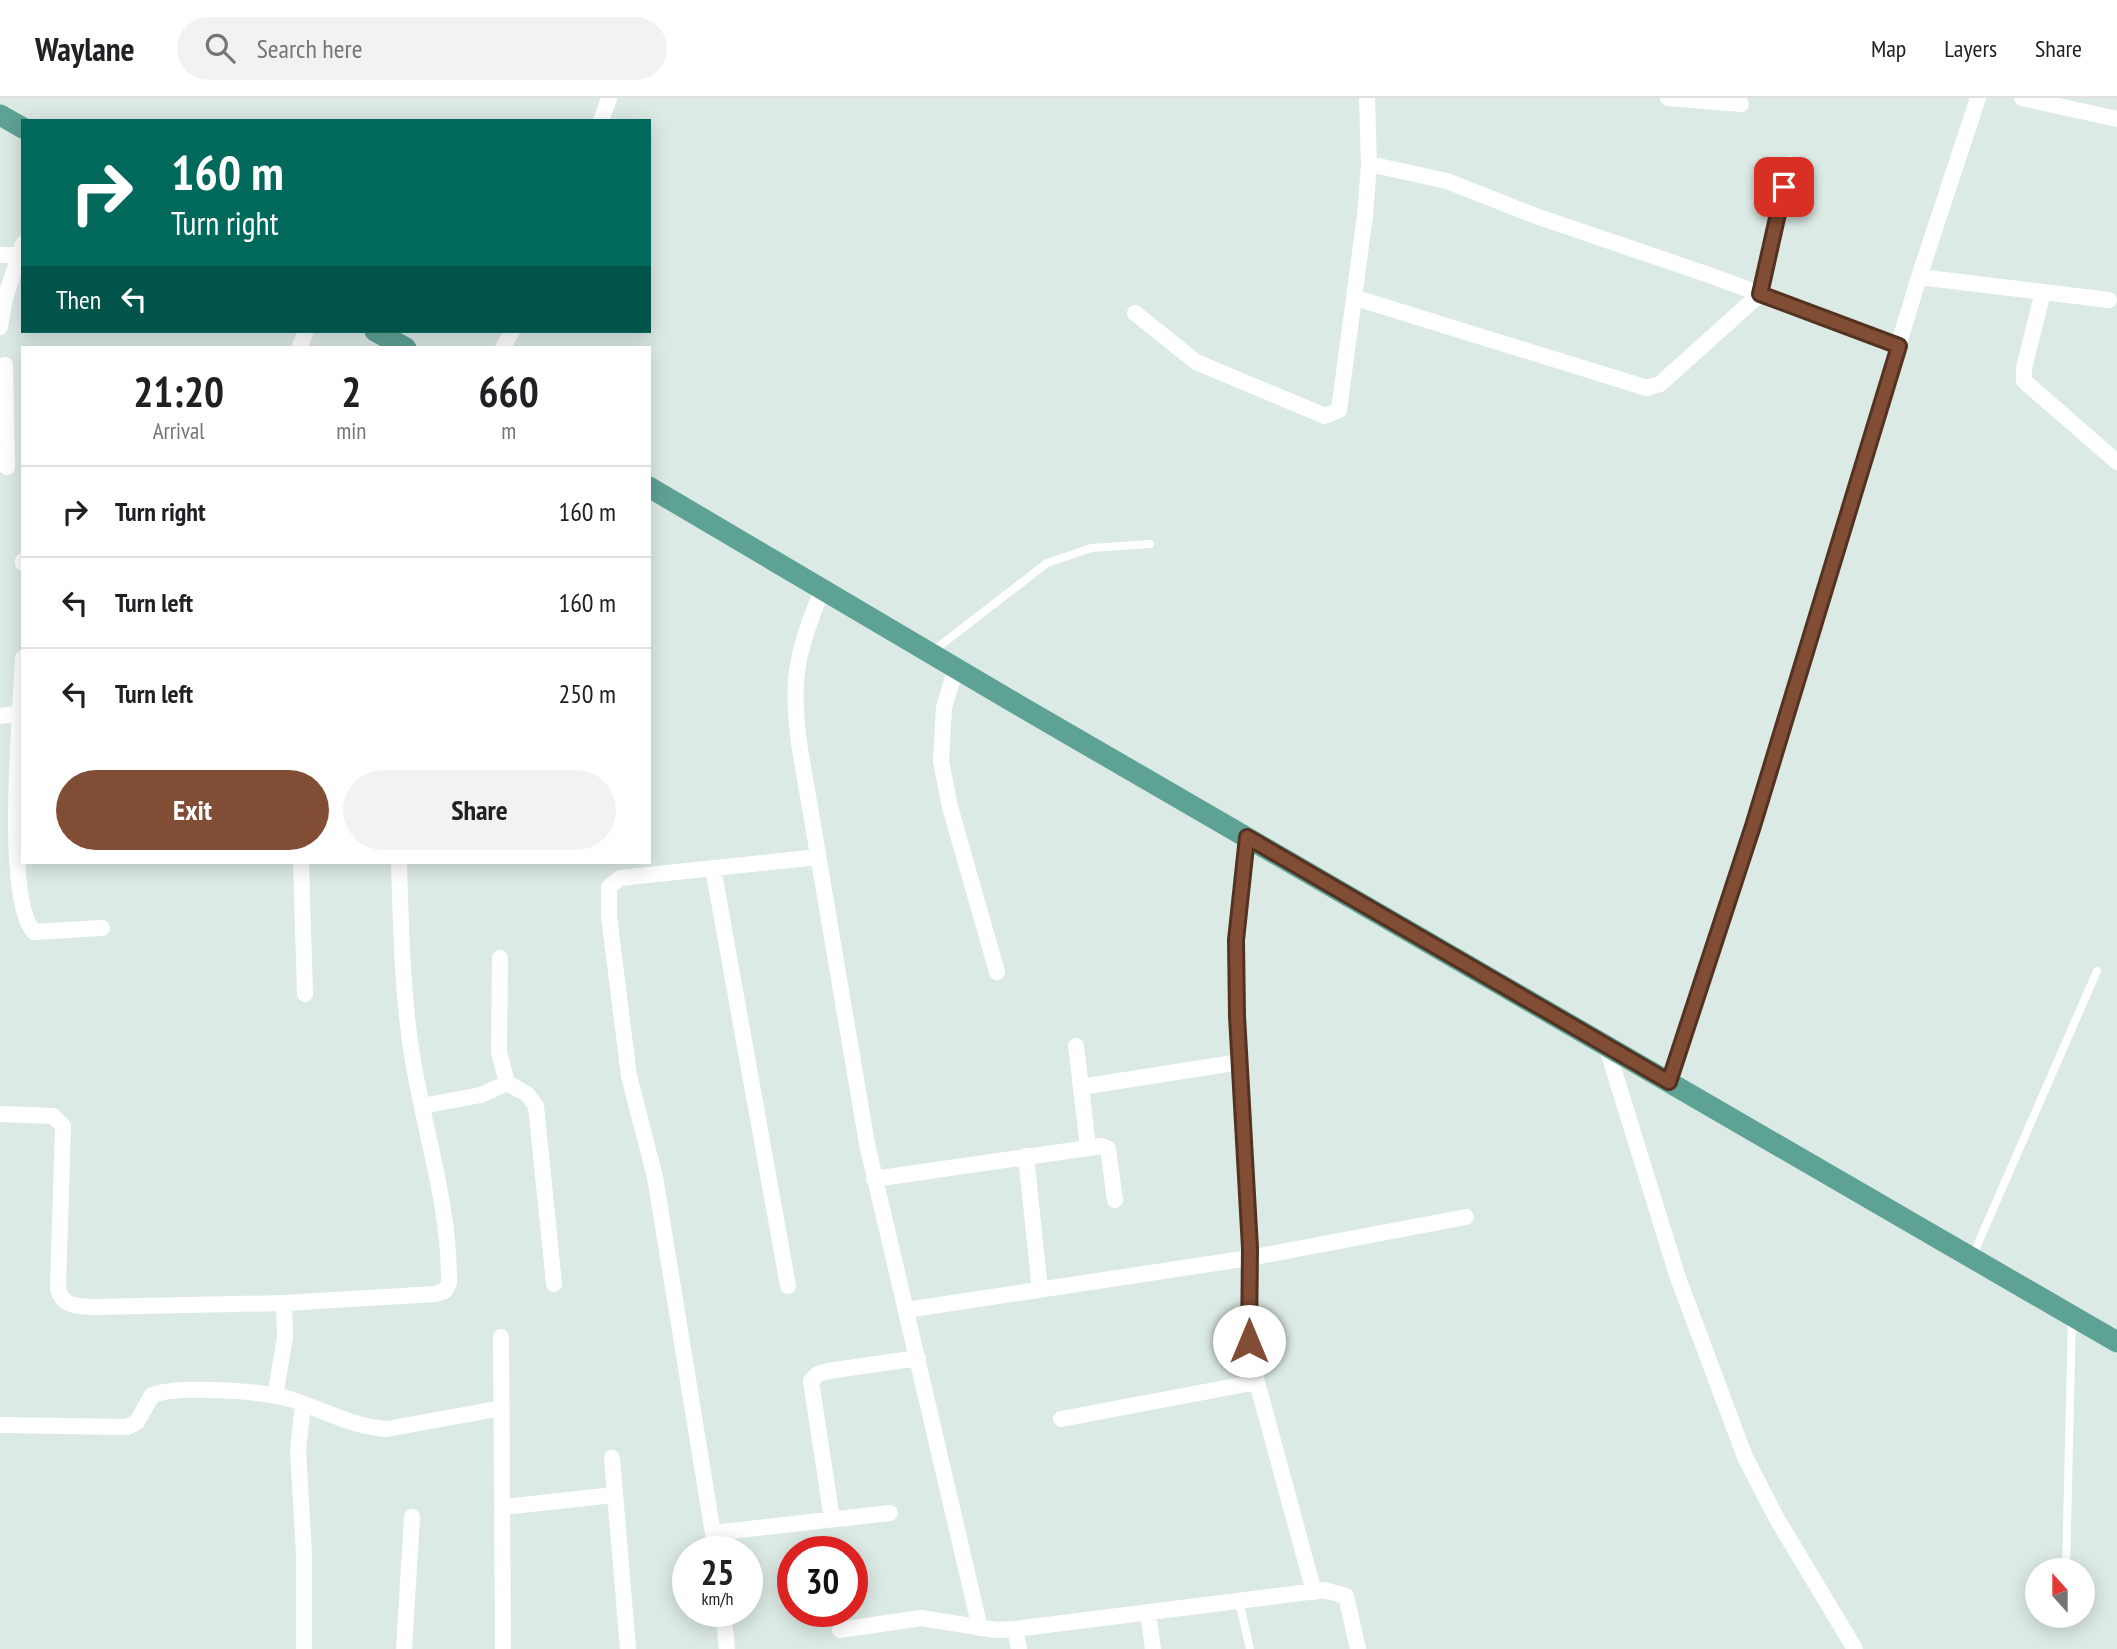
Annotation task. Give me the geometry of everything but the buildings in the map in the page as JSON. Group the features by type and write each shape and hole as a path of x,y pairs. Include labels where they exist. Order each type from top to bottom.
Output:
{"main road":[{"path":"0,115 21,127"},
{"path":"379,333 402,346"},
{"path":"651,488 2117,1342"}],"street":[{"path":"602,119 609,98"},
{"path":"1135,313 1196,362 1325,416 1339,410 1356,298 1369,164 1367,98"},
{"path":"1668,98 1741,104"},
{"path":"1669,1082 1753,826 1919,277 1978,98"},
{"path":"2022,98 2117,119"},
{"path":"1369,164 1447,181 1533,215 1760,294 1899,346"},
{"path":"0,255 21,249"},
{"path":"0,327 21,249"},
{"path":"1919,277 2109,300"},
{"path":"2043,292 2024,368 2024,381 2117,462"},
{"path":"1356,298 1647,388 1660,384 1760,294"},
{"path":"7,467 3,360 21,369"},
{"path":"823,588 802,641 794,682 799,743 874,1179 981,1628"},
{"path":"956,668 944,707 941,761 950,807 997,972"},
{"path":"21,695 20,759 8,843 24,916 34,932 102,928"},
{"path":"0,716 20,713"},
{"path":"1247,837 1236,940 1249,1258 1249,1341 1257,1382 1314,1592"},
{"path":"714,1536 655,1177 629,1076 609,887 620,878 818,857"},
{"path":"301,864 305,994"},
{"path":"0,1114 53,1116 62,1126 58,1289 63,1301 77,1306 95,1307 284,1303 435,1294 445,1291 449,1283 449,1272 438,1186 404,993 399,864"},
{"path":"713,868 740,1034 788,1286"},
{"path":"500,958 499,1052 507,1083 527,1094 536,1106 554,1284"},
{"path":"1606,1045 1678,1278 1745,1457 1777,1519 1855,1649"},
{"path":"1076,1046 1088,1146"},
{"path":"1081,1087 1240,1062"},
{"path":"422,1106 481,1095 507,1083"},
{"path":"874,1179 1088,1146 1108,1149 1115,1200"},
{"path":"1026,1156 1040,1290"},
{"path":"906,1310 1249,1258 1466,1217"},
{"path":"275,1396 285,1338 284,1303"},
{"path":"501,1337 503,1649"},
{"path":"832,1519 811,1381 818,1374 828,1371 918,1358"},
{"path":"1061,1419 1257,1382"},
{"path":"0,1425 127,1427 137,1422 152,1395 174,1390 275,1396 369,1428 387,1429 502,1408"},
{"path":"303,1404 298,1450 304,1555 304,1649"},
{"path":"612,1458 628,1649"},
{"path":"503,1507 614,1495"},
{"path":"714,1533 890,1513"},
{"path":"404,1649 412,1517"},
{"path":"840,1630 921,1618 981,1628 1015,1629 1336,1591 1346,1597 1358,1649"},
{"path":"1148,1612 1153,1649"},
{"path":"725,1627 727,1649"},
{"path":"1015,1629 1019,1649"}],"lane":[{"path":"1760,294 1790,160"},
{"path":"930,653 1047,563 1091,548 1150,544"},
{"path":"1972,1258 2097,971"},
{"path":"2066,1558 2072,1316"},
{"path":"1239,1601 1250,1649"}],"route":[{"path":"1249,1341 1250,1248 1237,1016 1236,940 1247,837 1669,1082 1753,826 1843,538 1899,346 1760,294 1784,187"}]}
